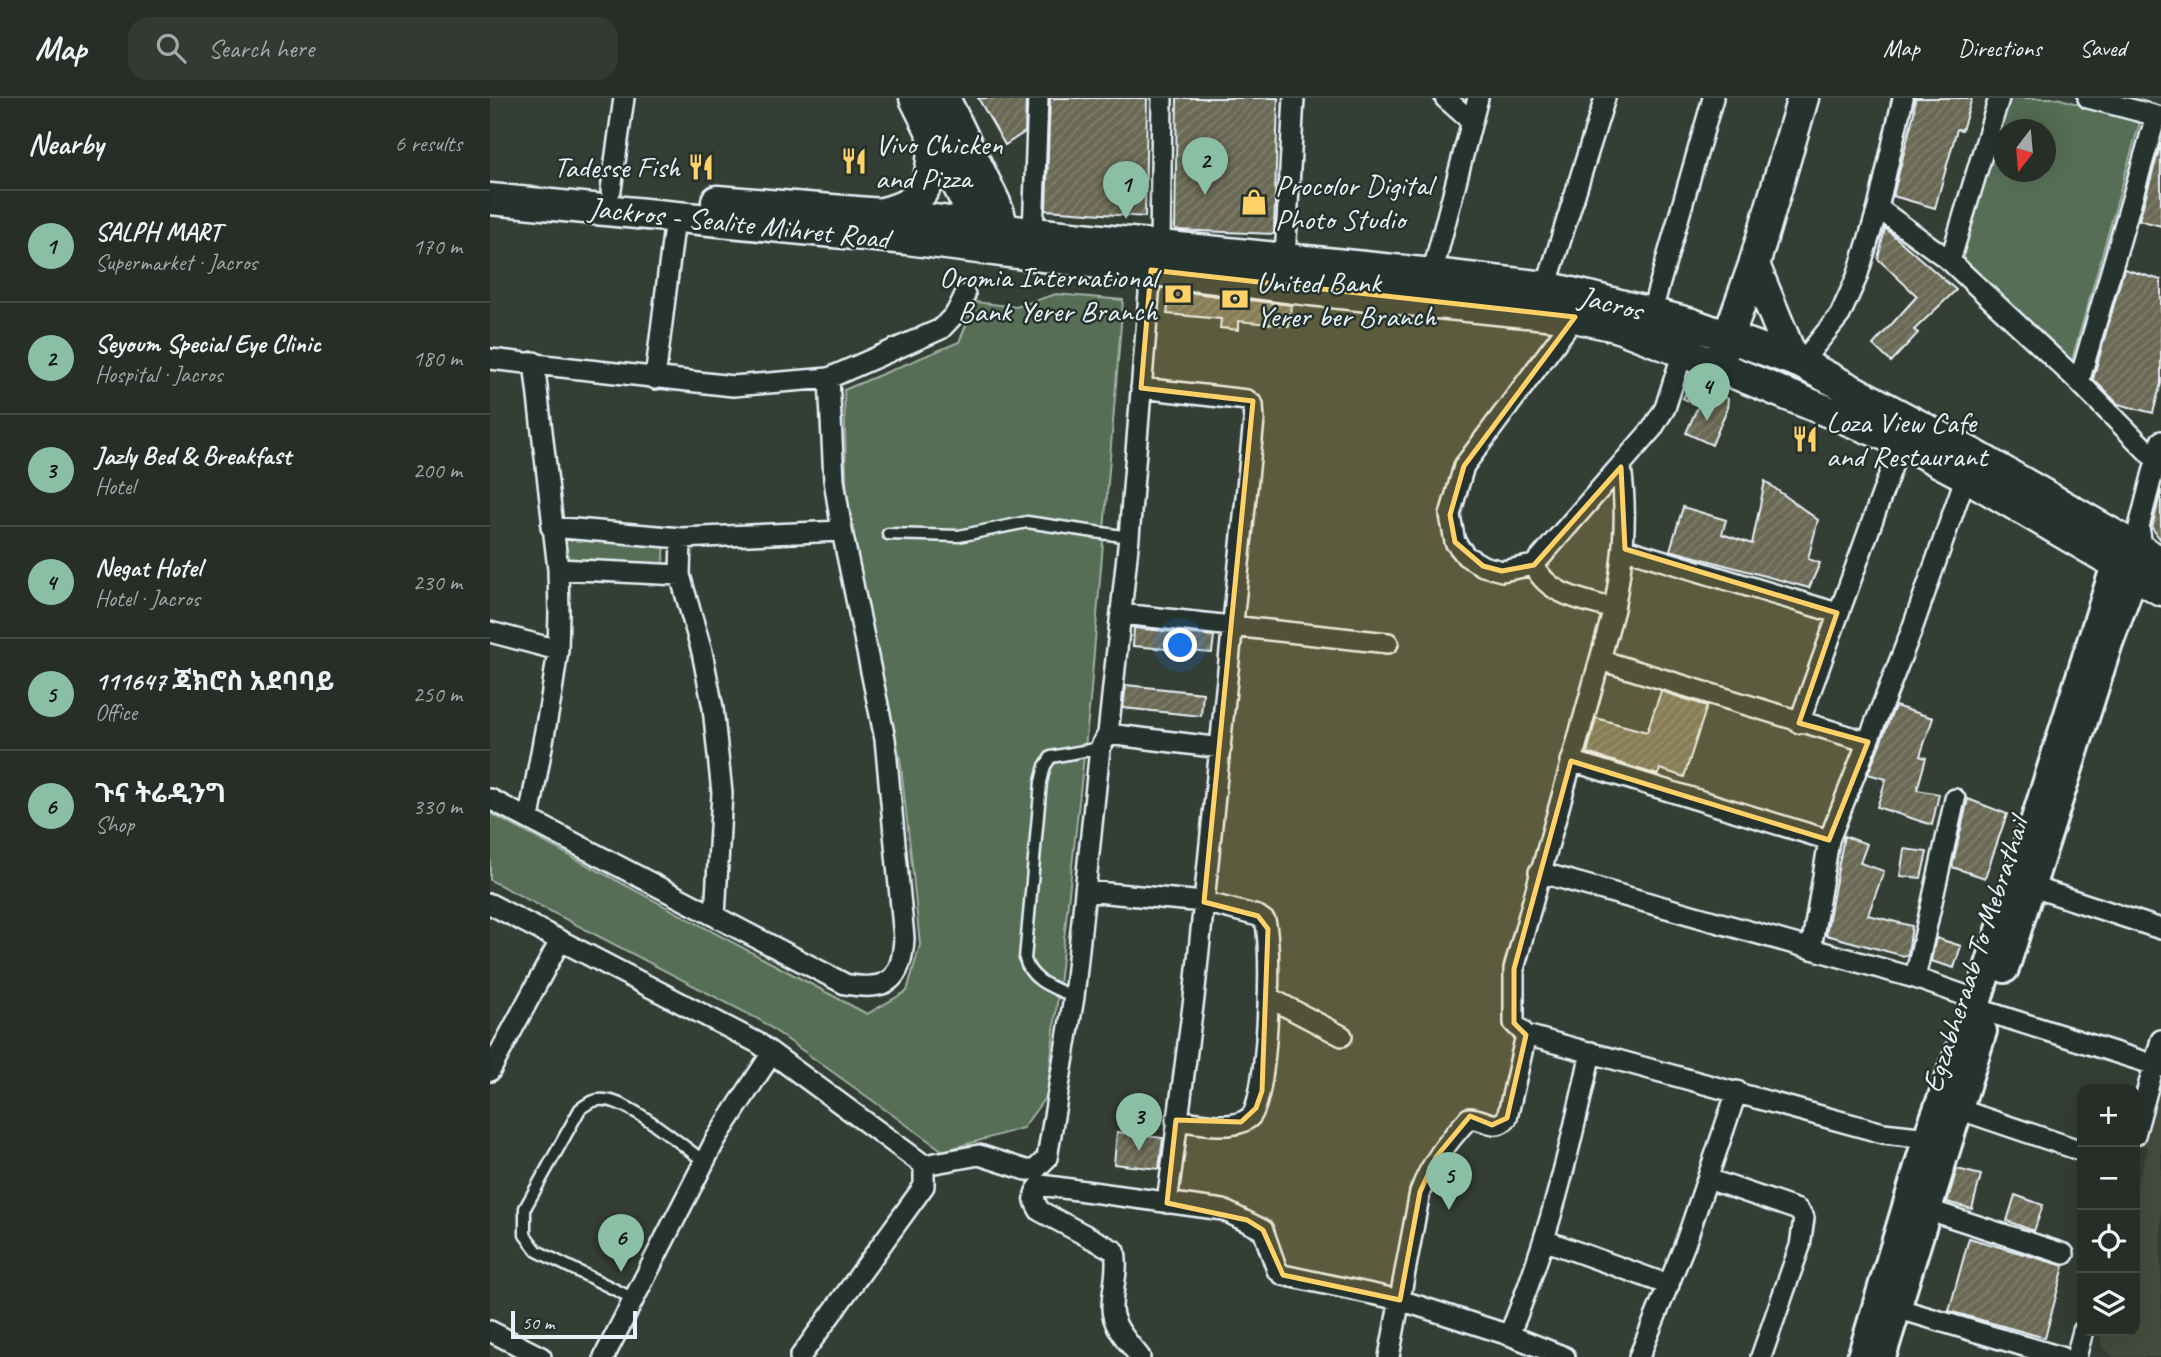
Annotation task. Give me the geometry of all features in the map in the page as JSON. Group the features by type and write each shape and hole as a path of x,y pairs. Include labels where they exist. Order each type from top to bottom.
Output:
{"main road":[{"path":"915,98 934,135 1002,232"},
{"path":"944,98 1002,232"},
{"path":"1718,367 1754,265 1803,98"},
{"path":"875,215 901,209 918,199 926,189 931,175 934,135"},
{"name":"Jacros","path":"490,181 875,215 1002,232 1156,258 1311,290 1575,317 1616,326 1718,367 1905,431 2136,553"},
{"name":"Jackros - Sealite Mihret Road","path":"490,199 675,218 1002,232"},
{"name":"Jacros","path":"1156,258 1285,258 1546,288 1727,336 1797,361 1905,431 1966,476 2136,553"},
{"path":"1754,265 1797,361"},
{"path":"2136,553 2161,590"},
{"path":"1861,1357 1939,1139 2136,553"},
{"name":"Egzabheraab To Mebrathail","path":"1882,1357 1926,1209 1939,1139 1958,1108 1983,1006 1993,1006 2033,887 2136,553"}],"street":[{"path":"611,190 624,98"},
{"path":"1002,232 1038,98"},
{"path":"1140,1357 1117,1326 1112,1310 1118,1265 1115,1251 1040,1211 1034,1200 1038,1177 1047,1158 1074,997 1122,614 1141,388 1156,258 1162,98"},
{"path":"1285,258 1294,98"},
{"path":"1445,98 1470,120"},
{"path":"1432,274 1470,120 1478,98"},
{"path":"1546,288 1605,98"},
{"path":"1651,314 1713,98"},
{"path":"1797,361 1840,315 1857,277 1878,208 1903,98"},
{"path":"1950,261 1999,98"},
{"path":"2080,382 2158,116 2088,98"},
{"path":"1878,208 1950,261 2080,382 2156,460"},
{"path":"655,379 675,218"},
{"path":"490,359 605,369 655,379 743,386 829,379 941,329 956,313 965,295"},
{"path":"1575,317 1521,392 1472,451 1464,466 1450,515 1455,542 1466,556 1502,571 1534,565 1621,467 1665,408 1683,352"},
{"path":"529,818 558,650 558,569 551,527 534,362"},
{"path":"490,799 845,984 871,989 884,985 896,973 903,959 904,938 885,739 834,480 829,379"},
{"path":"1141,388 1247,400 1253,405 1254,420 1204,902 1167,1203"},
{"path":"1799,723 1905,431"},
{"name":"Egzabheraab To Mebrathail","path":"2136,553 2161,441"},
{"path":"1621,467 1627,506 1625,550 1614,609 1514,969 1514,1023 1526,1035 1883,1133 1939,1139"},
{"path":"1811,949 1829,840 1966,476"},
{"path":"551,527 681,538 842,531"},
{"path":"681,538 680,575 708,686 722,793 715,916"},
{"path":"1625,550 1837,613"},
{"path":"1534,565 1546,584 1556,590 1614,609"},
{"path":"558,569 680,575"},
{"path":"1122,614 1388,643"},
{"path":"490,632 558,650"},
{"path":"1600,660 1799,723 1868,741"},
{"path":"1104,741 1221,748"},
{"path":"1571,761 1829,840"},
{"path":"1915,978 1955,799"},
{"path":"1539,872 1915,978 1983,1006 2157,1065"},
{"path":"2033,887 2161,929"},
{"path":"1086,891 1204,902 1258,916 1265,921 1270,944 1262,1091 1250,1118 1224,1124 1176,1120"},
{"path":"490,904 726,1025 772,1053 923,1165 979,1155 1026,1170 1038,1177 1167,1203 1223,1210 1263,1230 1277,1269 1283,1275 1400,1300 1509,1335 1564,1357"},
{"path":"490,1071 560,941"},
{"path":"1268,997 1342,1036"},
{"path":"1389,1357 1420,1192 1427,1174 1436,1157 1469,1118 1499,1125 1507,1118 1526,1035"},
{"path":"2140,1119 2157,1065 2161,1040"},
{"path":"1509,1335 1563,1180 1591,1052"},
{"path":"604,1357 704,1161 772,1053"},
{"path":"1639,1357 1669,1285 1737,1091"},
{"path":"1958,1108 2077,1149"},
{"path":"800,1357 924,1186 923,1165"},
{"path":"1708,1179 1797,1210 1804,1217 1800,1245 1761,1357"},
{"path":"1926,1209 2064,1254"},
{"path":"1544,1240 1669,1285"},
{"path":"1896,1308 2061,1357"},
{"path":"490,1331 541,1357"},
{"path":"2076,1357 2082,1336"}],"lane":[{"path":"888,534 959,536 1027,523 1129,537"},
{"path":"1074,997 1038,980 1028,970 1026,959 1041,782 1045,766 1051,757 1104,741"},
{"path":"634,1299 537,1251 525,1235 525,1208 580,1109 593,1100 607,1100 623,1105 704,1161"}],"highlighted area":[{"path":"1151,270 1575,317 1464,466 1450,515 1455,542 1483,566 1502,571 1534,565 1621,467 1625,549 1837,613 1799,723 1868,742 1829,840 1571,761 1514,969 1514,1023 1526,1035 1507,1118 1492,1125 1470,1116 1436,1157 1420,1192 1400,1300 1283,1275 1263,1230 1247,1220 1167,1203 1176,1120 1241,1122 1256,1108 1262,1091 1268,929 1258,916 1204,902 1253,401 1141,388"}],"shaded area":[{"path":"2161,1088 2161,1357 2113,1357 2101,1345 2101,1336 2140,1336 2140,1173 2148,1150 2144,1145"}],"green space":[{"path":"2004,98 2057,98 2140,122 2070,367 1956,266 1993,136 1993,182 2056,182 2056,119 1998,119"},
{"path":"1056,294 1123,300 1090,701 1047,1095 1023,1128 943,1151 760,1020 490,880 490,813 867,1014 907,991 920,945 912,865 900,758 847,511 844,390 959,342 976,302 1016,307"},
{"path":"565,535 665,543 663,567 563,558"}],"building":[{"path":"978,98 1026,98 1025,132 1005,145"},
{"path":"1050,98 1147,98 1145,217 1046,210"},
{"path":"1177,98 1278,98 1274,234 1175,230"},
{"path":"1915,98 1972,98 1962,130 1957,129 1935,208 1893,196 1914,113"},
{"path":"2161,143 2161,226 2139,220"},
{"path":"1885,228 1956,290 1914,330 1918,333 1891,362 1873,345 1917,296 1878,259"},
{"path":"2124,269 2161,280 2161,383 2153,413 2118,404 2093,379"},
{"path":"1170,290 1291,305 1289,326 1238,321 1238,330 1220,328 1221,319 1167,314"},
{"path":"1694,379 1728,399 1727,409 1712,445 1686,433 1698,406 1683,398"},
{"path":"1765,481 1818,520 1808,559 1820,563 1809,588 1670,550 1683,507 1726,520 1722,534 1752,544"},
{"path":"2161,490 2161,540 2152,528"},
{"path":"1134,628 1214,636 1212,653 1133,646"},
{"path":"1126,685 1203,693 1201,716 1123,708"},
{"path":"1661,691 1707,706 1684,777 1660,769 1658,775 1587,753 1596,718 1647,732"},
{"path":"1895,706 1933,718 1920,756 1926,758 1917,790 1939,794 1932,825 1877,807 1886,779 1868,774"},
{"path":"1968,799 2007,814 1985,878 1952,867"},
{"path":"1844,836 1867,844 1860,863 1884,871 1868,915 1912,926 1908,954 1904,956 1826,935"},
{"path":"1904,849 1927,852 1921,878 1900,876"},
{"path":"1936,938 1961,946 1954,968 1931,961"},
{"path":"1117,1132 1163,1138 1159,1169 1114,1164"},
{"path":"1957,1169 1981,1175 1972,1209 1947,1202"},
{"path":"2015,1195 2043,1205 2034,1231 2007,1221"},
{"path":"1969,1238 2064,1266 2045,1338 1949,1311"}],"place":[{"name":"Vivo Chicken and Pizza","path":"854,161"},
{"name":"Tadesse Fish","path":"701,167"},
{"name":"Seyoum Special Eye Clinic","path":"1205,195"},
{"name":"Procolor Digital Photo Studio","path":"1254,202"},
{"name":"SALPH MART","path":"1126,219"},
{"name":"Oromia International Bank Yerer Branch","path":"1178,294"},
{"name":"United Bank Yerer ber Branch","path":"1235,299"},
{"name":"Negat Hotel","path":"1707,421"},
{"name":"Loza View Cafe and Restaurant","path":"1805,439"},
{"name":"Jazly Bed & Breakfast","path":"1139,1151"},
{"name":"111647 ጃክሮስ አደባባይ","path":"1449,1210"},
{"name":"ጉና ትሬዲንግ","path":"621,1272"}]}
